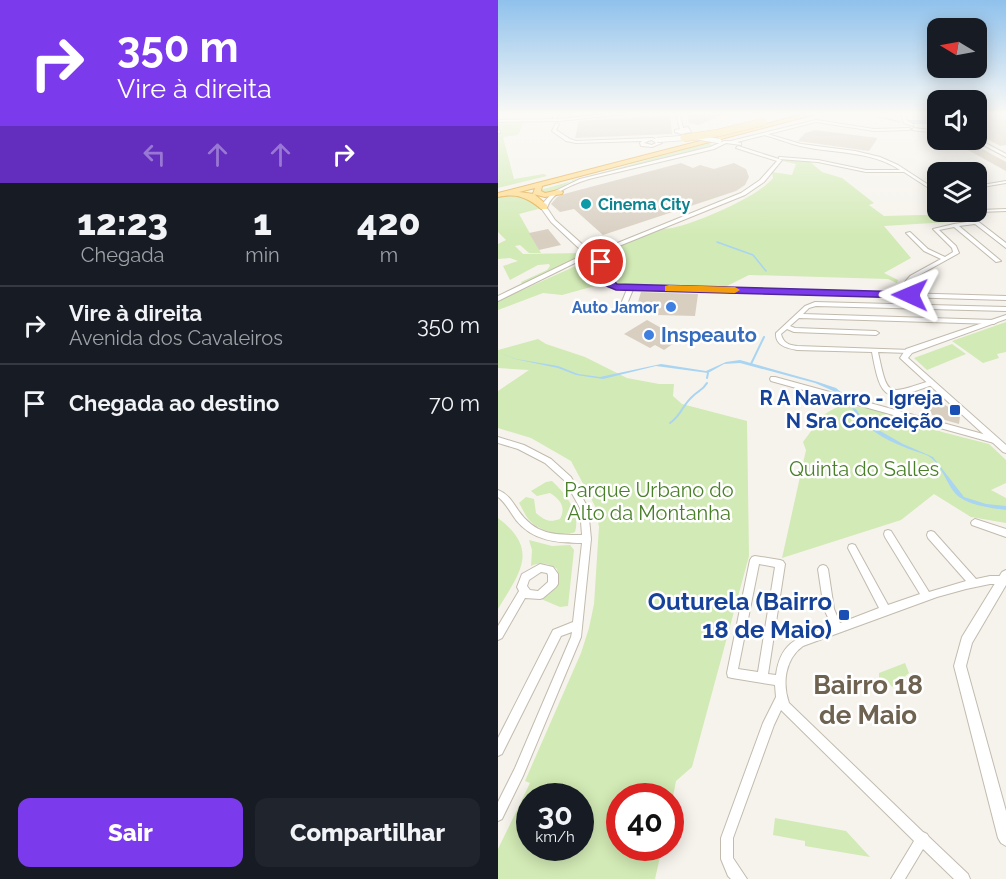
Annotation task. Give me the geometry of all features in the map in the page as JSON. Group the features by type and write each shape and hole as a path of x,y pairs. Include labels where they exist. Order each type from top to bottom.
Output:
{"highway":[{"path":"581,170 620,155"},
{"path":"498,194 639,155"},
{"path":"498,194 653,155"},
{"path":"547,182 537,188 536,192 545,195 559,192"},
{"path":"498,194 524,194 531,196 544,207"}],"street":[{"path":"681,155 579,180 547,200 544,207 553,221 609,284 630,287 1006,298"},
{"path":"766,155 824,162 866,171 904,171"},
{"path":"864,155 888,162 927,186"},
{"path":"498,299 573,264 605,254 612,247 745,192 762,181 780,158"},
{"path":"987,185 1006,182"},
{"path":"987,211 1005,210"},
{"path":"910,295 908,282 912,277 956,253 956,250 935,229 977,222 1006,246"},
{"path":"954,225 998,261"},
{"path":"908,233 926,250 946,259"},
{"path":"598,270 606,257 605,254"},
{"path":"587,259 601,262"},
{"path":"624,304 630,287"},
{"path":"1006,309 819,303 810,305 778,336 779,341 788,346 909,351 1006,317"},
{"path":"798,316 994,322"},
{"path":"950,321 959,326 963,333"},
{"path":"786,327 794,330 876,333"},
{"path":"875,351 881,382 889,392 899,395 930,383"},
{"path":"909,351 904,356 904,361 1006,450"},
{"path":"773,379 994,440"},
{"path":"498,440 521,447 548,461 568,479 584,508 587,539 576,637 519,772 498,815"},
{"path":"498,494 504,496 524,526 550,540 587,539"},
{"path":"975,523 1006,533"},
{"path":"888,534 927,597"},
{"path":"931,535 974,583"},
{"path":"852,548 886,612"},
{"path":"762,678 780,564 755,560 732,673 762,678 781,681"},
{"path":"823,569 829,609 838,629"},
{"path":"740,879 727,859 727,838 769,723 781,699 783,663 792,646 927,597 974,583 1005,578"},
{"path":"1005,578 966,641 960,666 1006,838"},
{"path":"498,635 524,591"},
{"path":"498,750 557,633 577,625"},
{"path":"781,699 792,715 923,838 963,879"},
{"path":"898,879 923,838"}],"green space":[{"path":"498,155 508,155 514,179 544,174 547,176 498,188"},
{"path":"665,155 675,155 594,175"},
{"path":"782,161 809,161 822,172 842,178 874,203 869,205 884,216 927,215 927,222 949,222 884,226 911,258 884,273 898,280 897,283 888,279 749,275 725,287 618,284 601,270 601,266 618,246 658,229 683,225 711,215 741,201 773,178 772,172 792,175 796,164"},
{"path":"571,181 554,191 541,193 540,190"},
{"path":"508,195 530,197 542,208 519,214 541,253 529,253 520,245 515,246 523,254 583,253 577,259 522,284 521,282 547,270 549,264 538,265 510,280 503,266 518,261 510,258 498,259 498,244 506,240 498,232 498,198"},
{"path":"580,264 589,266 602,284 562,295 543,293 498,310 498,301"},
{"path":"1006,322 1006,352 997,354 999,358 983,363 952,341"},
{"name":"Parque Urbano do Alto da Montanha","path":"538,339 546,344 585,357 627,378 659,384 674,384 673,396 682,404 747,421 749,556 692,767 676,783 606,783 606,861 659,861 655,879 498,879 498,849 516,812 516,861 594,861 594,783 530,783 525,781 581,653 589,628 594,604 599,527 595,506 571,461 531,438 498,428 498,391 529,370 498,368 498,350"},
{"path":"952,344 966,354 927,370 914,358"},
{"name":"Quinta do Salles","path":"842,404 891,413 942,432 989,444 1006,460 1006,483 991,490 1006,498 1006,523 971,517 934,494 901,520 782,558 806,450 803,442 823,415"},
{"path":"552,481 567,497 574,511 575,532 570,534 557,534 533,524 519,503 526,497 534,499 536,513 550,521 560,519 562,507 557,498 550,493 537,496 531,491"},
{"path":"498,518 519,541 522,562 513,584 498,609"},
{"path":"529,540 552,546 570,545 574,550 568,606 560,607 541,599 554,587 558,574 557,569 544,564 531,566 532,550"},
{"path":"905,663 909,673 892,687 887,680 879,682 879,673"},
{"path":"775,818 846,831 870,857 805,846 805,841 773,835"}],"water":[{"path":"498,352 516,359 558,366 578,374 600,377 661,364 706,371 726,362 740,360 836,388 847,397 815,383 740,363 724,364 708,373 656,366 603,379 576,375 558,368 515,359"},
{"path":"852,408 856,409 861,417 875,428 933,457 964,497 986,504 1006,506 1006,510 964,500 954,492 938,465 930,457 881,436 868,427"}],"building":[{"path":"977,155 993,155 1006,162 1006,171"},
{"path":"681,163 693,168 700,165 714,169 734,163 746,169 749,177 745,185 736,191 603,235 574,209 560,212 551,204 557,197 564,194"},
{"path":"548,229 561,245 539,250 529,233"},
{"name":"Auto Jamor","path":"641,292 698,294 695,316 657,315 638,302"},
{"name":"Inspeauto","path":"647,320 672,334 669,337 677,341 664,350 655,345 650,348 624,334"},
{"path":"933,402 942,403 956,412 960,417 959,424 934,417 927,408"}],"waterway":[{"path":"717,242 753,255 766,271"},
{"path":"751,364 764,337"},
{"path":"707,378 708,373"},
{"path":"670,423 707,383"}],"slow traffic":[{"path":"669,288 735,290"}],"place":[{"name":"Cinema City","path":"586,204"},
{"name":"Auto Jamor","path":"671,307"},
{"name":"Inspeauto","path":"649,335"},
{"name":"R A Navarro - Igreja N Sra Conceição","path":"955,410"},
{"name":"Outurela (Bairro 18 de Maio)","path":"844,615"}],"district":[{"name":"Bairro 18 de Maio","path":"868,700"}],"route":[{"path":"601,262 598,270 609,284 616,287 910,295"}]}
